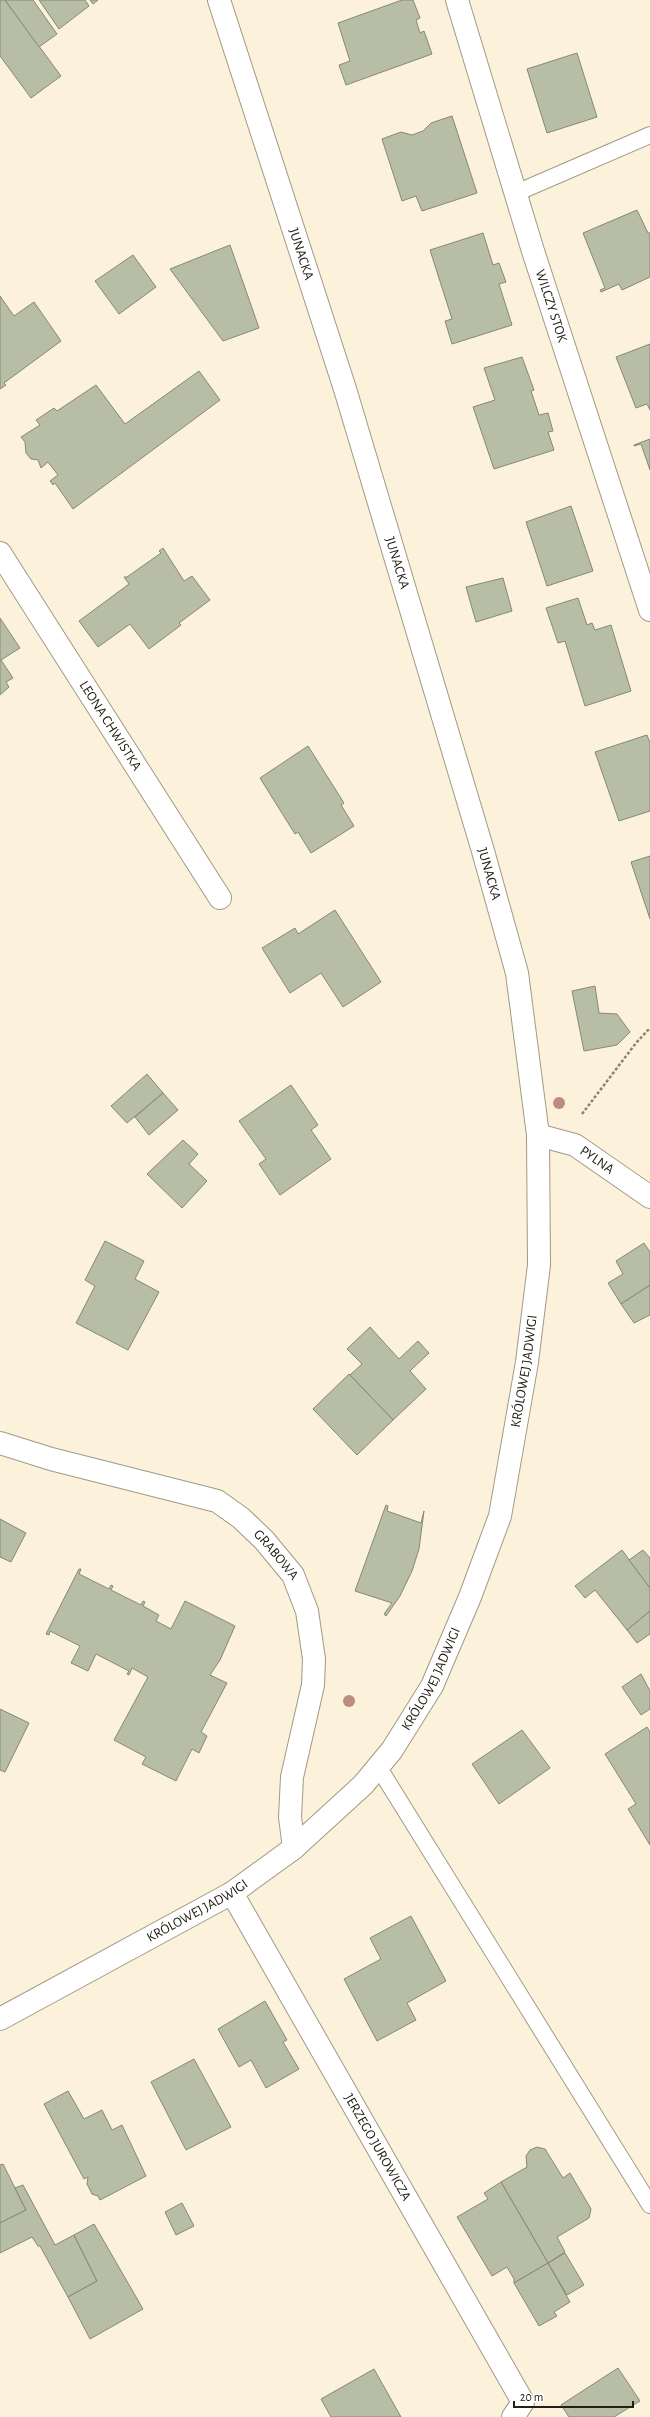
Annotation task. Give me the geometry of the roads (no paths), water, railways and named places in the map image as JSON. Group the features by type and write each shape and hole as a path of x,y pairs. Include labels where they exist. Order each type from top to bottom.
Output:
{"street":[{"name":"JUNACKA","path":"219,0 345,389 485,858 517,973 538,1135"},
{"name":"WILCZY STOK","path":"457,0 516,193 650,610"},
{"name":"LEONA CHWISTKA","path":"0,553 220,898"},
{"name":"PYLNA","path":"538,1135 575,1145 650,1197"},
{"name":"KRÓLOWEJ JADWIGI","path":"0,2019 232,1893 294,1848 379,1768 406,1730 432,1686 470,1597 500,1516 527,1362 539,1265 538,1135"},
{"name":"GRABOWA","path":"0,1443 51,1459 217,1501 241,1518 264,1540 293,1575 307,1612 314,1659 313,1685 292,1777 290,1817 294,1848"},
{"name":"JERZEGO JUROWICZA","path":"232,1893 518,2410"}],"lane":[{"path":"516,193 650,135"},
{"path":"379,1768 650,2205"}]}
